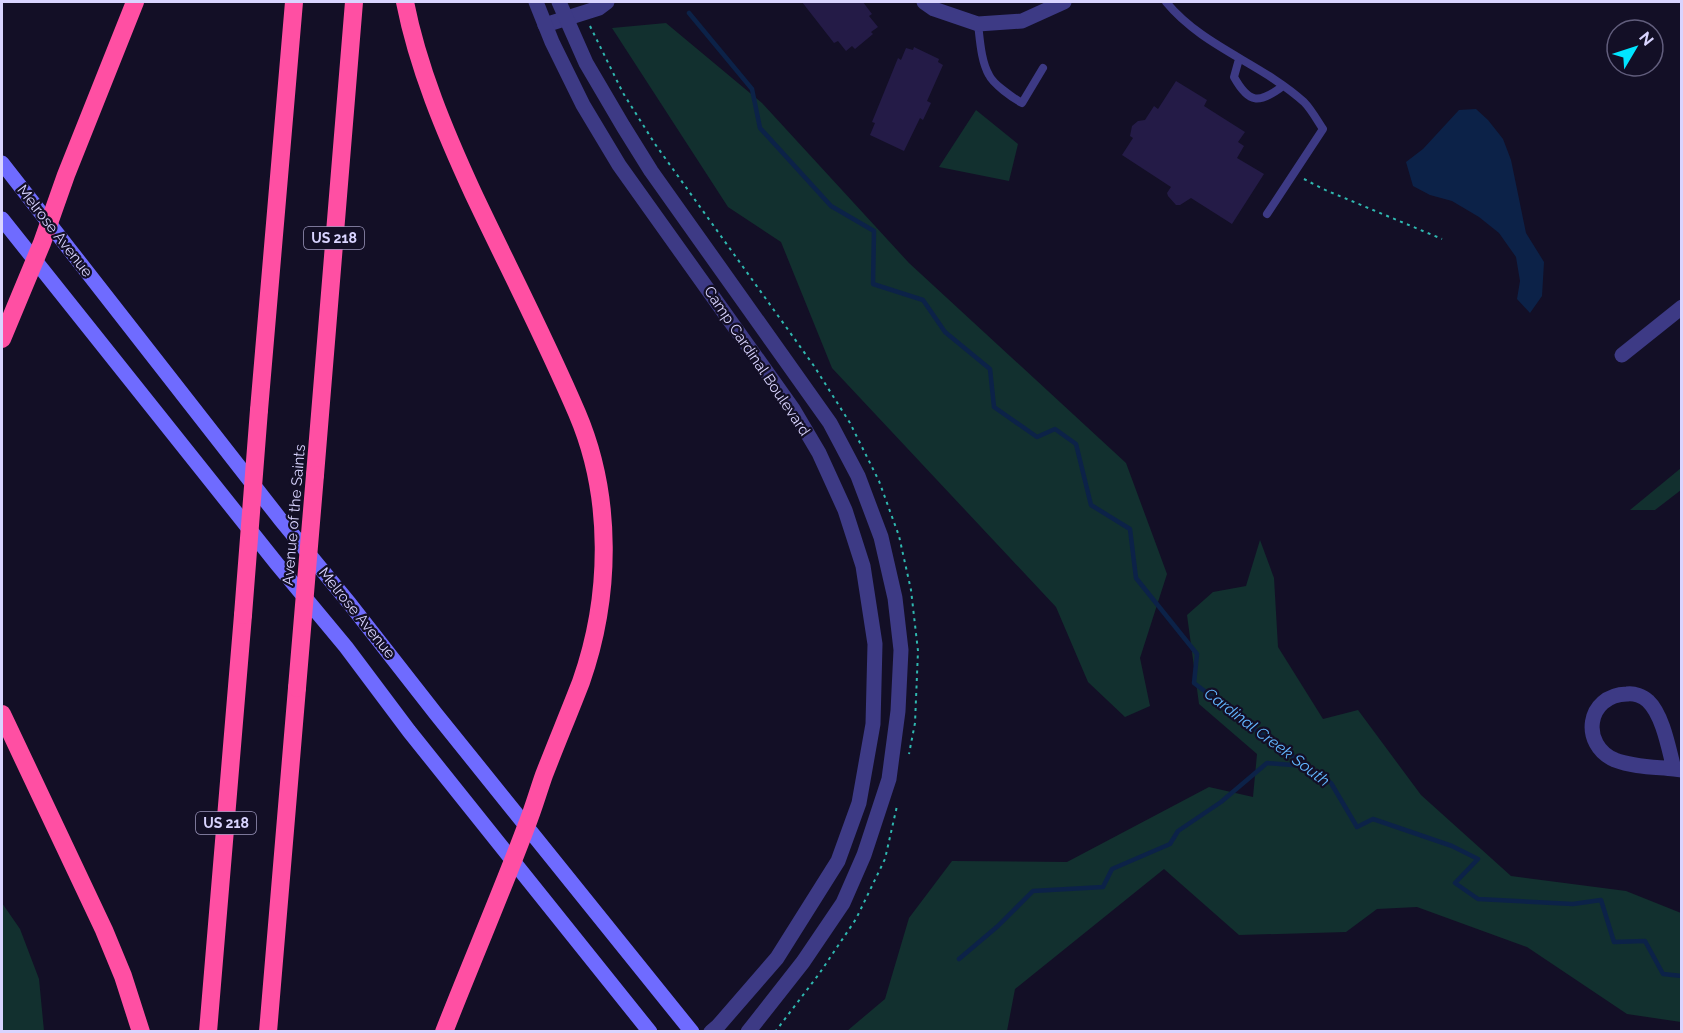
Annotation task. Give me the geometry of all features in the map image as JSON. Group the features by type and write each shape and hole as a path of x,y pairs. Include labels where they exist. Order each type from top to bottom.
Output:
{"highway":[{"path":"2,339 135,2"},
{"name":"US 218","path":"208,1032 294,2"},
{"name":"Avenue of the Saints","path":"268,1032 354,2"},
{"path":"405,2 420,60 436,107 459,161 579,416 594,464 604,532 604,564 598,620 581,681 544,774 527,826 444,1032"},
{"path":"2,714 104,930 123,976 141,1032"}],"main road":[{"name":"Melrose Avenue","path":"2,163 273,509 692,1032"},
{"name":"Melrose Avenue","path":"2,219 262,546 346,647 409,731 650,1032"}],"street":[{"name":"Camp Cardinal Boulevard","path":"536,2 552,42 584,105 619,165 793,408 819,453 845,510 863,566 875,644 873,724 860,803 838,861 777,958 711,1032"},
{"name":"Camp Cardinal Boulevard","path":"559,2 586,63 651,171 830,423 858,476 878,527 894,598 901,650 898,711 889,779 864,855 843,903 803,962 748,1032"},
{"path":"545,26 599,8 607,2"},
{"path":"924,2 934,9 978,24 1022,21 1064,2"},
{"path":"1622,355 1682,307"},
{"path":"1633,693 1647,699 1657,713 1678,769 1623,762 1601,752 1592,724 1596,710 1605,700 1619,694 1633,693"}],"lane":[{"path":"1166,2 1177,16 1213,43 1283,86 1305,104 1323,129 1267,214"},
{"path":"978,24 983,57 989,77 1013,98 1022,103 1043,68"},
{"path":"1239,59 1234,77 1244,94 1254,98 1268,97 1283,86"}],"path":[{"path":"584,13 623,93 655,144 814,366 850,423 879,481 899,536 911,590 918,651 915,723 908,757"},
{"path":"1293,174 1442,239"},
{"path":"775,1032 819,974 855,919 885,859 898,802"}],"green space":[{"path":"666,23 762,103 909,263 1126,463 1167,574 1140,658 1150,706 1125,717 1088,682 1056,607 832,368 781,242 728,207 612,28"},
{"path":"976,110 1018,144 1009,181 939,167"},
{"path":"1681,468 1681,490 1655,510 1630,510"},
{"path":"1260,540 1274,578 1278,647 1323,719 1358,710 1421,795 1511,876 1626,891 1681,913 1681,1022 1627,1014 1527,947 1417,907 1377,909 1346,932 1239,935 1164,869 1015,989 1007,1031 847,1031 885,999 909,918 952,861 1067,862 1209,787 1253,797 1257,754 1199,704 1187,615 1213,592 1246,586"},
{"path":"2,903 20,929 39,979 44,1031 2,1031"}],"water":[{"path":"1476,109 1503,139 1511,160 1526,233 1544,262 1542,296 1530,313 1517,299 1520,281 1516,257 1499,233 1479,217 1452,201 1430,195 1413,186 1406,162 1423,149 1459,110"}],"building":[{"path":"802,2 863,2 872,14 869,16 878,27 855,49 852,46 846,51 838,41 834,43"},
{"path":"914,47 939,59 938,62 943,65 927,101 931,103 923,120 920,118 904,151 870,135 875,123 872,122 898,58 901,60 906,48 913,50"},
{"path":"1176,81 1207,100 1204,106 1245,132 1238,142 1244,146 1237,158 1264,174 1232,224 1191,198 1176,205 1167,193 1171,187 1122,155 1133,138 1130,136 1132,126 1138,121 1145,120 1154,106 1158,109"}],"waterway":[{"name":"Cardinal Creek South","path":"689,13 752,89 760,128 831,206 874,231 873,284 923,300 945,332 990,369 994,407 1037,437 1055,429 1076,444 1091,505 1130,529 1136,578 1197,654 1194,683 1331,783 1357,827 1373,819 1452,846 1478,859 1455,883 1478,899 1573,904 1601,900 1614,942 1645,941 1663,974 1682,976"},
{"path":"959,959 998,926 1033,891 1103,887 1112,869 1170,844 1178,831 1221,802 1267,763 1306,766"}]}
